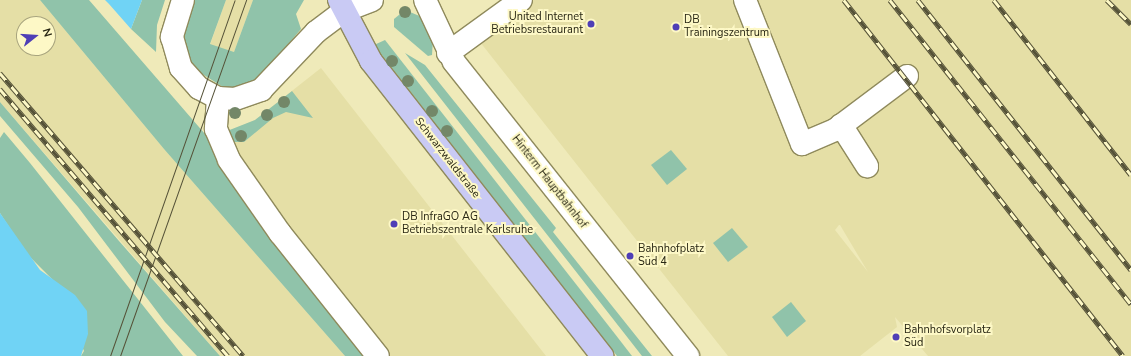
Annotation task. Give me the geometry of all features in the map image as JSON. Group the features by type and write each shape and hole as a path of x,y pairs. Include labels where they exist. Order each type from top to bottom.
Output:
{"main road":[{"name":"Schwarzwaldstraße","path":"341,6 371,61 602,356"}],"street":[{"path":"182,0 174,21 174,52 189,80 218,98 249,97 261,90 341,6 372,0"},
{"name":"Hinterm Hauptbahnhof","path":"425,0 448,53 688,356"},
{"path":"448,53 520,0"},
{"path":"745,0 802,144 841,125 875,103 907,76"},
{"path":"218,98 216,128 229,160 280,233 378,356"},
{"path":"841,125 867,166"}],"shaded area":[{"path":"0,0 40,0 53,16 16,16 16,56 56,56 56,19 164,149 345,356 220,356 0,102"},
{"path":"226,0 253,0 234,52 210,45"},
{"path":"504,0 1131,0 1131,356 928,356 895,317 897,327 860,356 728,356 469,28","holes":["840,225 868,272 835,230"]},
{"name":"DB InfraGO AG Betriebszentrale Karlsruhe","path":"321,68 546,356 358,356 199,168 208,140 255,120"}],"green space":[{"path":"40,0 89,0 205,134 221,164 370,356 345,356 164,149 56,19 56,16 53,16"},
{"path":"142,0 165,0 157,25 156,52 131,29"},
{"path":"192,0 226,0 210,44 234,52 253,0 304,0 296,14 301,29 258,80 234,89 223,87 196,70 182,44 184,18"},
{"path":"405,10 422,17 433,40 432,55 428,56 394,27 394,19"},
{"path":"385,40 632,356 617,356 374,45"},
{"path":"405,53 425,65 556,228 553,232 652,356 642,356"},
{"path":"292,91 313,118 286,112 273,118 244,142 232,142 227,131 255,120"},
{"path":"0,102 220,356 197,356 165,322 78,207 0,116"},
{"path":"4,132 183,356 81,356 84,351 56,283 25,252 0,213 0,138"},
{"path":"671,150 687,169 667,185 651,165"},
{"path":"732,228 748,247 728,262 713,243"},
{"path":"791,302 806,321 787,337 772,317"}],"water":[{"path":"105,0 142,0 131,29 109,4"},
{"path":"0,213 40,270 75,295 87,311 88,334 81,356 0,356"}],"tram line":[{"path":"110,356 235,0"},
{"path":"120,356 246,0"}],"railway":[{"path":"844,0 1123,356"},
{"path":"890,0 1131,304"},
{"path":"918,0 1131,270"},
{"path":"994,0 1131,175"},
{"path":"1107,0 1131,24"},
{"path":"0,73 243,356"},
{"path":"0,89 228,356"}],"place":[{"name":"United Internet Betriebsrestaurant","path":"591,24"},
{"name":"DB Trainingszentrum","path":"676,27"},
{"name":"DB InfraGO AG Betriebszentrale Karlsruhe","path":"394,224"},
{"name":"Bahnhofplatz Süd 4","path":"630,256"},
{"name":"Bahnhofsvorplatz Süd","path":"896,337"}]}
